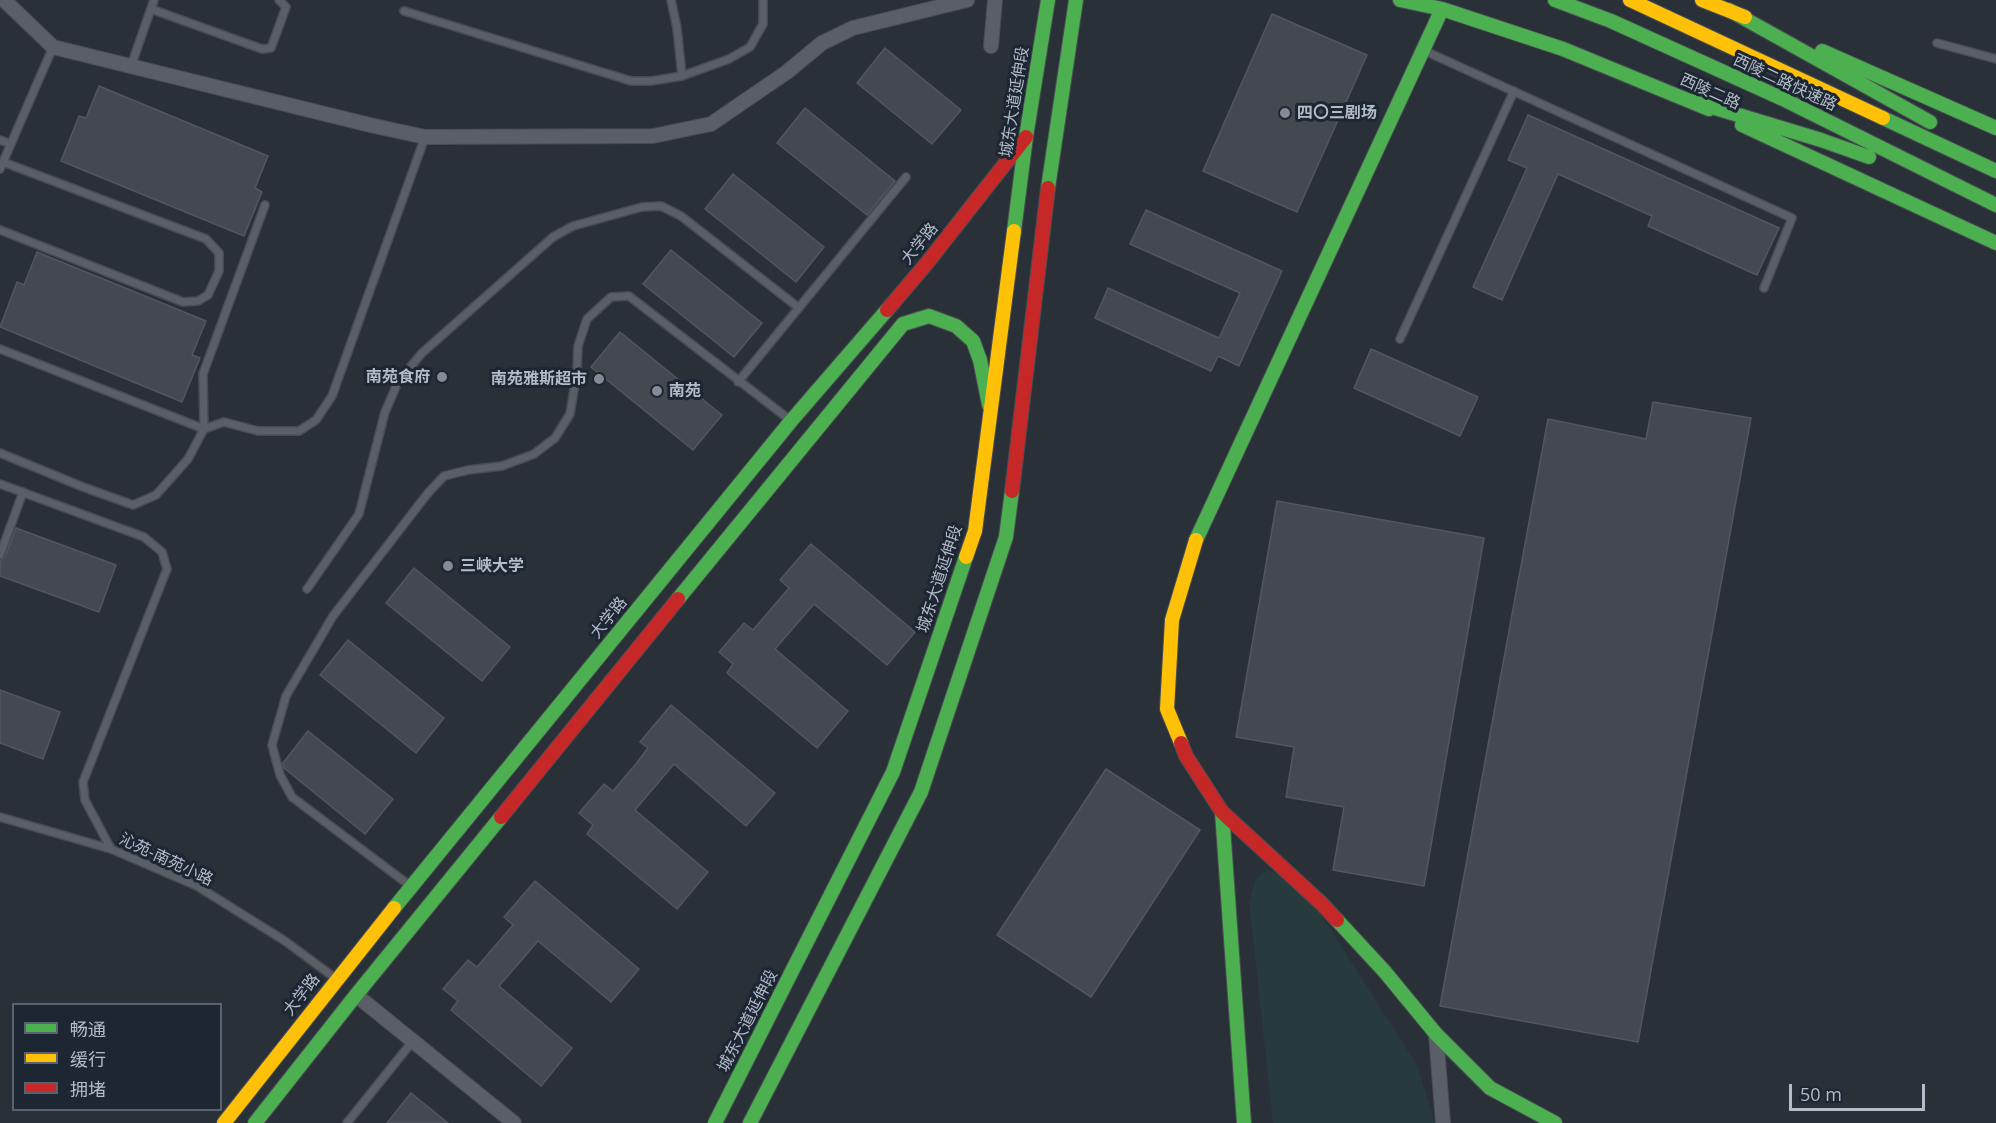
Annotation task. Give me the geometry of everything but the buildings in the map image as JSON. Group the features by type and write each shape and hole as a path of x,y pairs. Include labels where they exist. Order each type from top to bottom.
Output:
{"main road":[{"name":"城东大道延伸段","path":"715,1123 893,772 975,531 989,408 1026,137 1048,0"},
{"path":"750,1123 921,792 1006,537 1054,138 1076,0"},
{"name":"西陵二路","path":"1400,0 1442,9 1563,50 1692,101 1850,177 1996,243"},
{"name":"西陵二路快速路","path":"1555,0 1611,21 1783,99 1996,205"},
{"name":"西陵二路快速路","path":"1630,0 1996,171"},
{"path":"1702,0 1996,128"},
{"path":"1442,9 1196,541 1172,620 1167,709 1186,756 1222,812 1322,903 1436,1034 1490,1088 1555,1123"},
{"path":"1729,10 1941,129"},
{"path":"1692,101 1821,140 1978,197"},
{"name":"大学路","path":"224,1123 336,978 791,421 927,263 1026,137"},
{"path":"1962,140 1996,159"},
{"path":"255,1123 356,995 903,324 929,316 956,326 973,341 980,360 989,408"},
{"path":"1222,812 1244,1123"}],"street":[{"path":"4,0 53,47 425,137 653,136 711,124 787,72 822,44 854,28 966,0"},
{"path":"991,46 995,0"},
{"path":"356,995 514,1123"},
{"path":"1436,1034 1443,1123"}],"lane":[{"path":"131,66 154,0"},
{"path":"151,9 262,49 272,48 286,7 279,0"},
{"path":"671,0 677,28 682,76"},
{"path":"404,11 631,81 651,81 682,76 729,59 750,47 763,24 763,0"},
{"path":"1937,43 1996,59"},
{"path":"0,230 183,302 198,302 208,295 219,271 219,253 206,239 2,165 53,47"},
{"path":"1422,50 1792,218 1764,288"},
{"path":"1400,339 1514,92"},
{"path":"0,349 204,429 224,422 258,431 299,431 316,420 332,396 425,137"},
{"path":"0,140 11,144"},
{"path":"738,382 906,177"},
{"path":"0,453 83,487 133,504 156,495 188,459 204,429 203,374 265,205"},
{"path":"307,589 359,514 385,412 398,382 431,345 553,237 573,226 642,207 661,206 681,216 799,308"},
{"path":"411,886 292,797 280,775 272,746 286,696 333,616 428,493 444,476 468,470 502,466 534,454 555,438 570,414 577,371 578,346 587,319 611,297 628,296 791,421"},
{"path":"0,484 144,537 162,552 167,569 83,782 84,800 111,849"},
{"path":"0,555 23,492"},
{"name":"沁苑-南苑小路","path":"0,817 111,849 197,886 285,941 336,978"},
{"path":"347,1123 412,1042"}],"green space":[{"path":"1267,870 1280,875 1318,910 1417,1065 1435,1123 1273,1123 1249,902 1256,879"}],"traffic: fast":[{"path":"1014,231 1026,137 1048,0"},
{"path":"1048,188 1076,0"},
{"path":"1400,0 1442,9 1563,49 1709,109"},
{"path":"1555,0 1611,21 1783,99 1996,205"},
{"path":"1196,540 1442,9"},
{"path":"1729,10 1930,122"},
{"path":"1822,51 1996,128"},
{"path":"1692,101 1869,157"},
{"path":"1883,118 1996,171"},
{"path":"1742,125 1996,243"},
{"path":"394,908 791,421 887,310"},
{"path":"678,599 903,324 929,316 956,326 973,341 980,360 989,405"},
{"path":"750,1123 921,792 1006,537 1012,491"},
{"path":"715,1123 893,772 966,557"},
{"path":"1222,812 1244,1123"},
{"path":"255,1123 501,817"},
{"path":"1337,920 1385,972 1436,1034 1490,1088 1555,1123"}],"traffic: slow":[{"path":"1630,0 1883,118"},
{"path":"1702,0 1745,17"},
{"path":"966,557 975,531 1014,231"},
{"path":"1181,743 1167,709 1172,620 1196,540"},
{"path":"224,1123 394,908"}],"traffic: jam":[{"path":"887,310 1026,137"},
{"path":"1012,491 1048,188"},
{"path":"501,817 678,599"},
{"path":"1181,743 1186,756 1222,812 1337,920"}],"place":[{"name":"四〇三剧场","path":"1285,113"},
{"name":"南苑食府","path":"442,377"},
{"name":"南苑雅斯超市","path":"599,379"},
{"name":"南苑","path":"657,391"},
{"name":"三峡大学","path":"448,566"}]}
